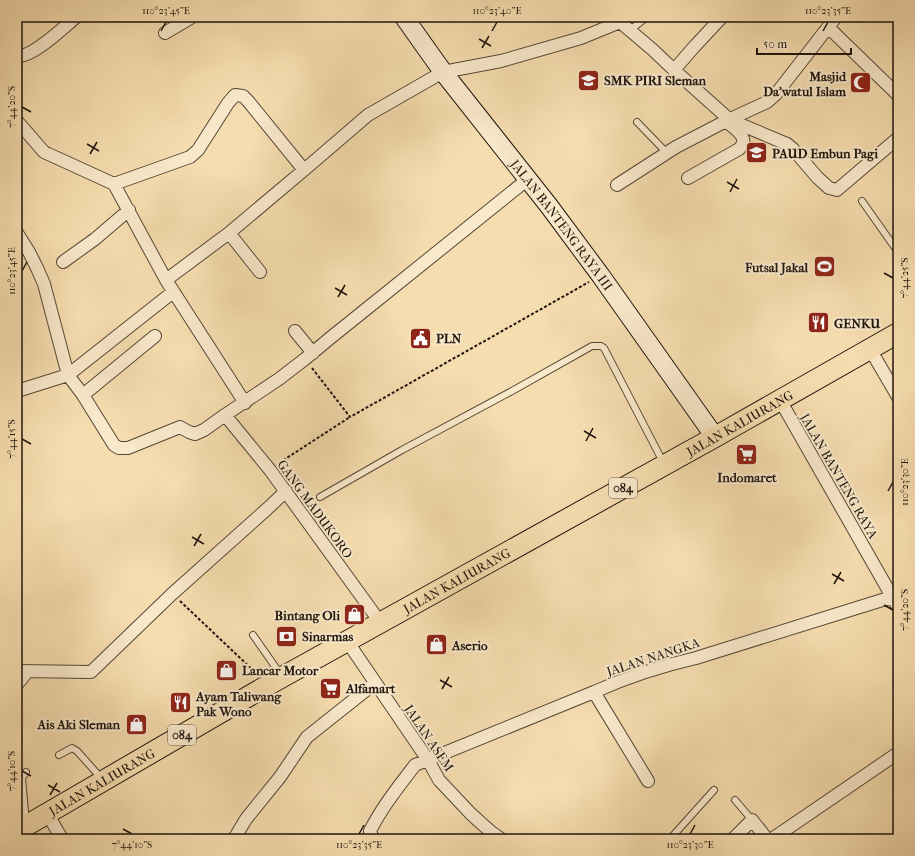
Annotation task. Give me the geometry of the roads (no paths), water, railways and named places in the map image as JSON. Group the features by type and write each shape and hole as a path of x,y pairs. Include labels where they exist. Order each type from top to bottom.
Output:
{"main road":[{"name":"JALAN KALIURANG","path":"22,828 275,681 715,437 898,333"}],"street":[{"path":"17,56 21,57 42,45 76,17"},
{"path":"166,33 192,17"},
{"name":"JALAN BANTENG RAYA III","path":"404,17 442,72 528,179 601,276 715,437"},
{"path":"674,70 722,17"},
{"path":"617,185 667,153 728,120 767,102 776,94 836,17"},
{"path":"166,280 228,233 368,115 442,72 501,60 581,38 619,19 728,120 744,138 744,143 739,149 688,178"},
{"path":"828,27 898,95"},
{"path":"114,184 190,157 198,150 228,103 236,95 243,96 248,101 304,170"},
{"path":"728,120 787,144 793,148 817,177 829,188 834,190 837,190 898,138"},
{"path":"17,121 44,152 114,184 173,292 245,403"},
{"path":"17,233 29,252 44,284 68,374 114,445 120,448 128,448 180,427 196,434 245,403 309,356 528,179"},
{"path":"63,262 95,239 129,210"},
{"path":"228,233 260,272"},
{"path":"17,391 68,374 173,292"},
{"path":"295,331 309,356"},
{"path":"83,395 155,336"},
{"path":"870,348 898,397"},
{"name":"JALAN BANTENG RAYA","path":"780,400 895,602"},
{"name":"GANG MADUKORO","path":"225,415 286,491 380,622"},
{"path":"17,671 91,672 172,594 286,491"},
{"name":"JALAN NANGKA","path":"373,839 370,830 396,789 415,765 615,682 666,665 696,658 895,602"},
{"name":"JALAN ASEM","path":"347,641 428,760 439,780 493,837"},
{"path":"234,839 246,819 280,777 306,737 375,683"},
{"path":"594,692 648,781"},
{"path":"772,839 898,753"},
{"path":"46,814 62,839"},
{"path":"733,839 752,820 767,839"}],"lane":[{"path":"630,30 647,17"},
{"path":"637,122 667,153"},
{"path":"862,201 898,252"},
{"path":"320,497 402,450 592,346 601,346 604,348 664,465"},
{"path":"252,635 275,681"},
{"path":"17,689 32,671"},
{"path":"59,755 72,748 74,749 103,780"},
{"path":"22,828 22,778 26,772"},
{"path":"670,839 714,790"},
{"path":"735,800 752,820"}],"place":[{"name":"SMK PIRI Sleman","path":"589,80"},
{"name":"Masjid Da'watul Islam","path":"861,83"},
{"name":"PAUD Embun Pagi","path":"756,153"},
{"name":"Futsal Jakal","path":"824,267"},
{"name":"GENKU","path":"818,323"},
{"name":"PLN","path":"421,338"},
{"name":"Indomaret","path":"747,455"},
{"name":"Bintang Oli","path":"355,615"},
{"name":"Sinarmas","path":"287,636"},
{"name":"Aserio","path":"437,645"},
{"name":"Lancar Motor","path":"226,670"},
{"name":"Alfamart","path":"331,688"},
{"name":"Ayam Taliwang Pak Wono","path":"181,703"},
{"name":"Ais Aki Sleman","path":"136,724"}]}
